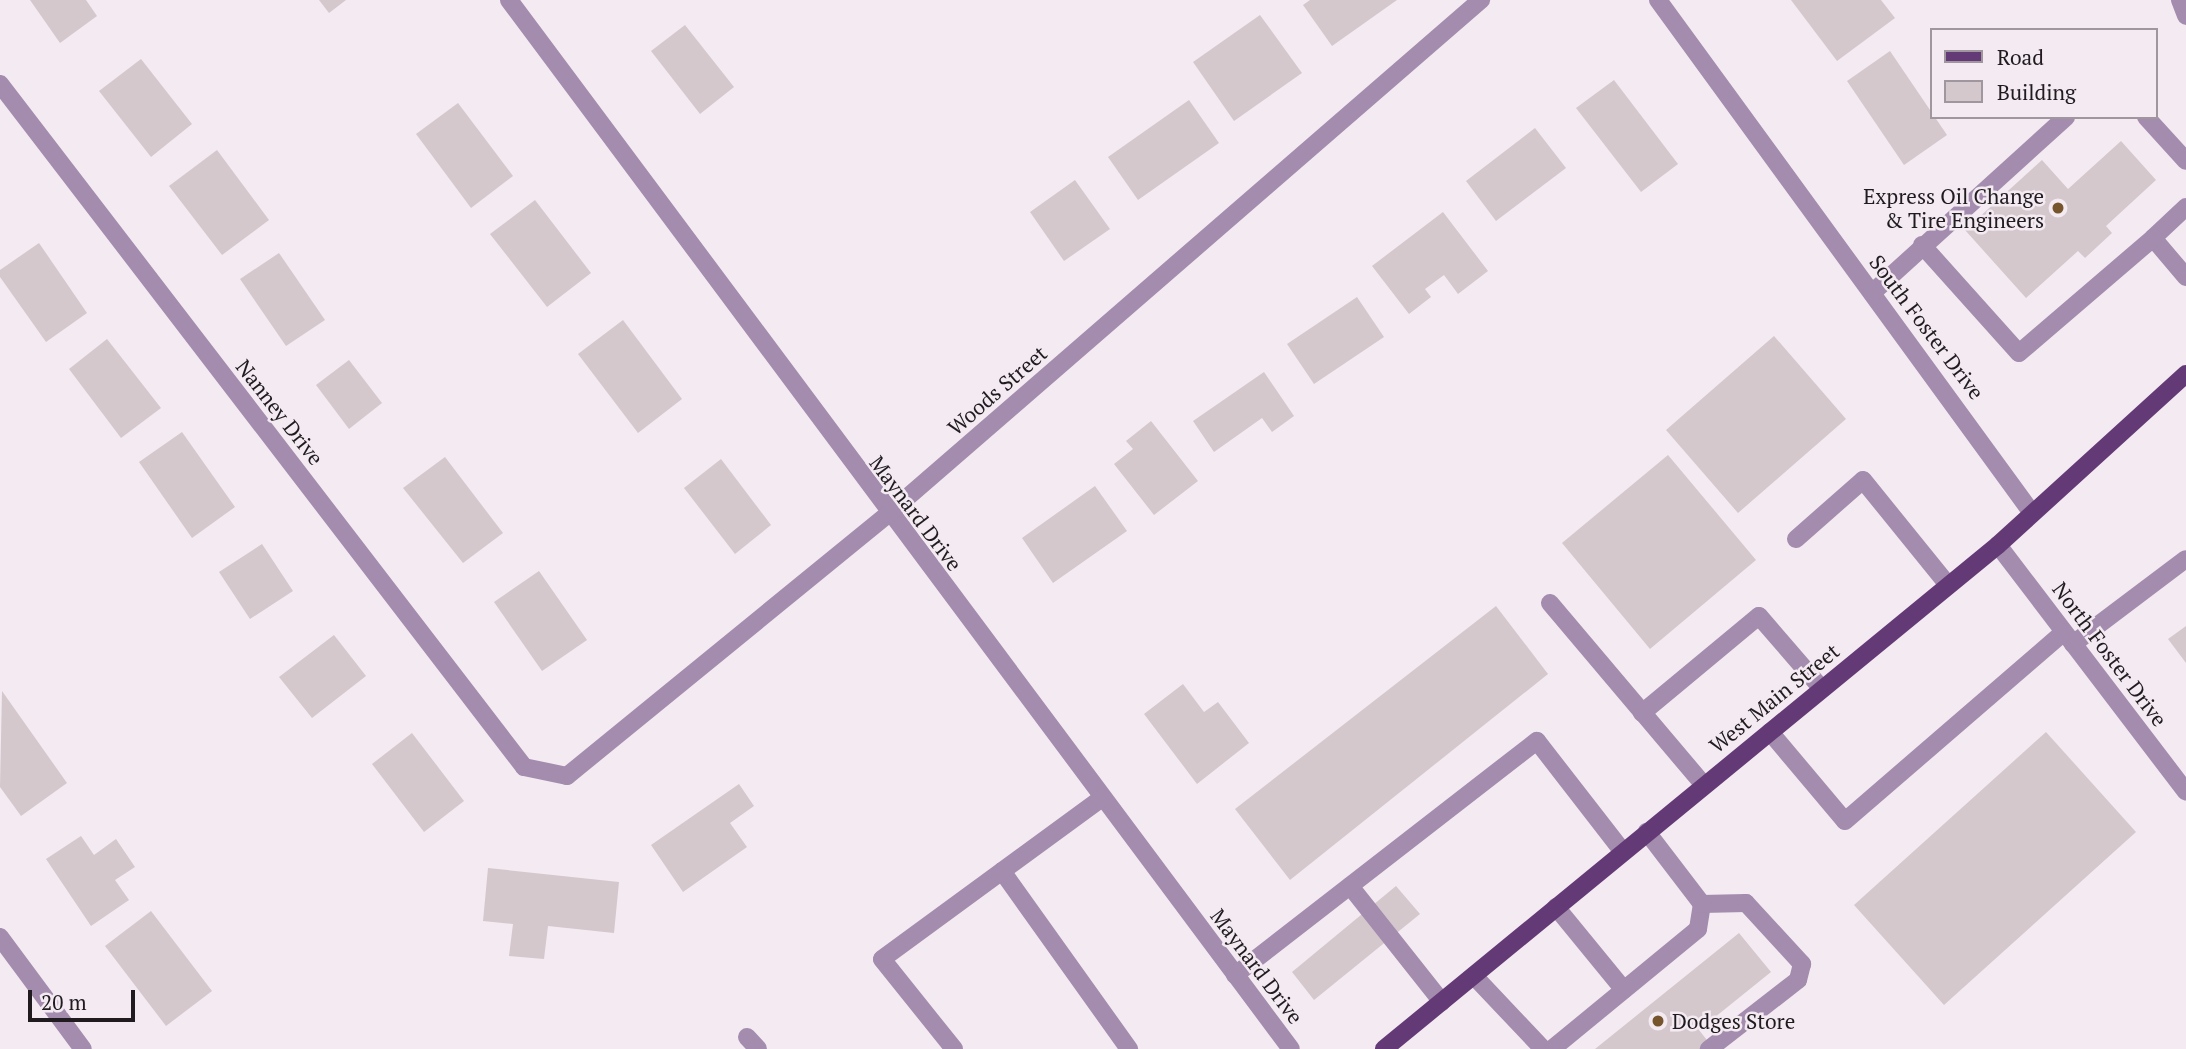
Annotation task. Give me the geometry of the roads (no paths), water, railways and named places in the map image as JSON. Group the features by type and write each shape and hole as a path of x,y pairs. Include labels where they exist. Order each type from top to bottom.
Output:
{"main road":[{"name":"West Main Street","path":"1384,1049 1998,545 2186,374"}],"street":[{"name":"Maynard Drive","path":"509,0 888,514 1291,1049"},
{"name":"Woods Street","path":"524,767 567,776 888,514 1481,0"},
{"name":"South Foster Drive","path":"1658,0 2032,513"},
{"path":"2180,0 2186,16"},
{"name":"Nanney Drive","path":"0,85 524,767"},
{"path":"1872,293 2064,119"},
{"path":"2148,119 2186,162"},
{"path":"1922,245 2019,353 2153,238 2186,206"},
{"path":"2153,238 2186,277"},
{"path":"1796,539 1863,480 1948,585"},
{"name":"North Foster Drive","path":"1998,545 2186,792"},
{"path":"1770,732 1845,821 2069,638 2186,559"},
{"path":"1550,603 1704,785"},
{"path":"1642,713 1759,617 1822,688"},
{"path":"1235,975 1537,741 1623,852"},
{"path":"954,1049 882,959 1102,798"},
{"path":"1552,1049 1698,929 1702,904 1647,832"},
{"path":"1002,871 1129,1049"},
{"path":"1350,886 1442,1002"},
{"path":"1702,904 1746,903 1802,964 1798,980 1709,1049"},
{"path":"1556,907 1624,990"},
{"path":"0,937 83,1049"},
{"path":"1474,976 1543,1049"}],"place":[{"name":"Express Oil Change & Tire Engineers","path":"2058,208"},
{"name":"Dodges Store","path":"1658,1021"}]}
